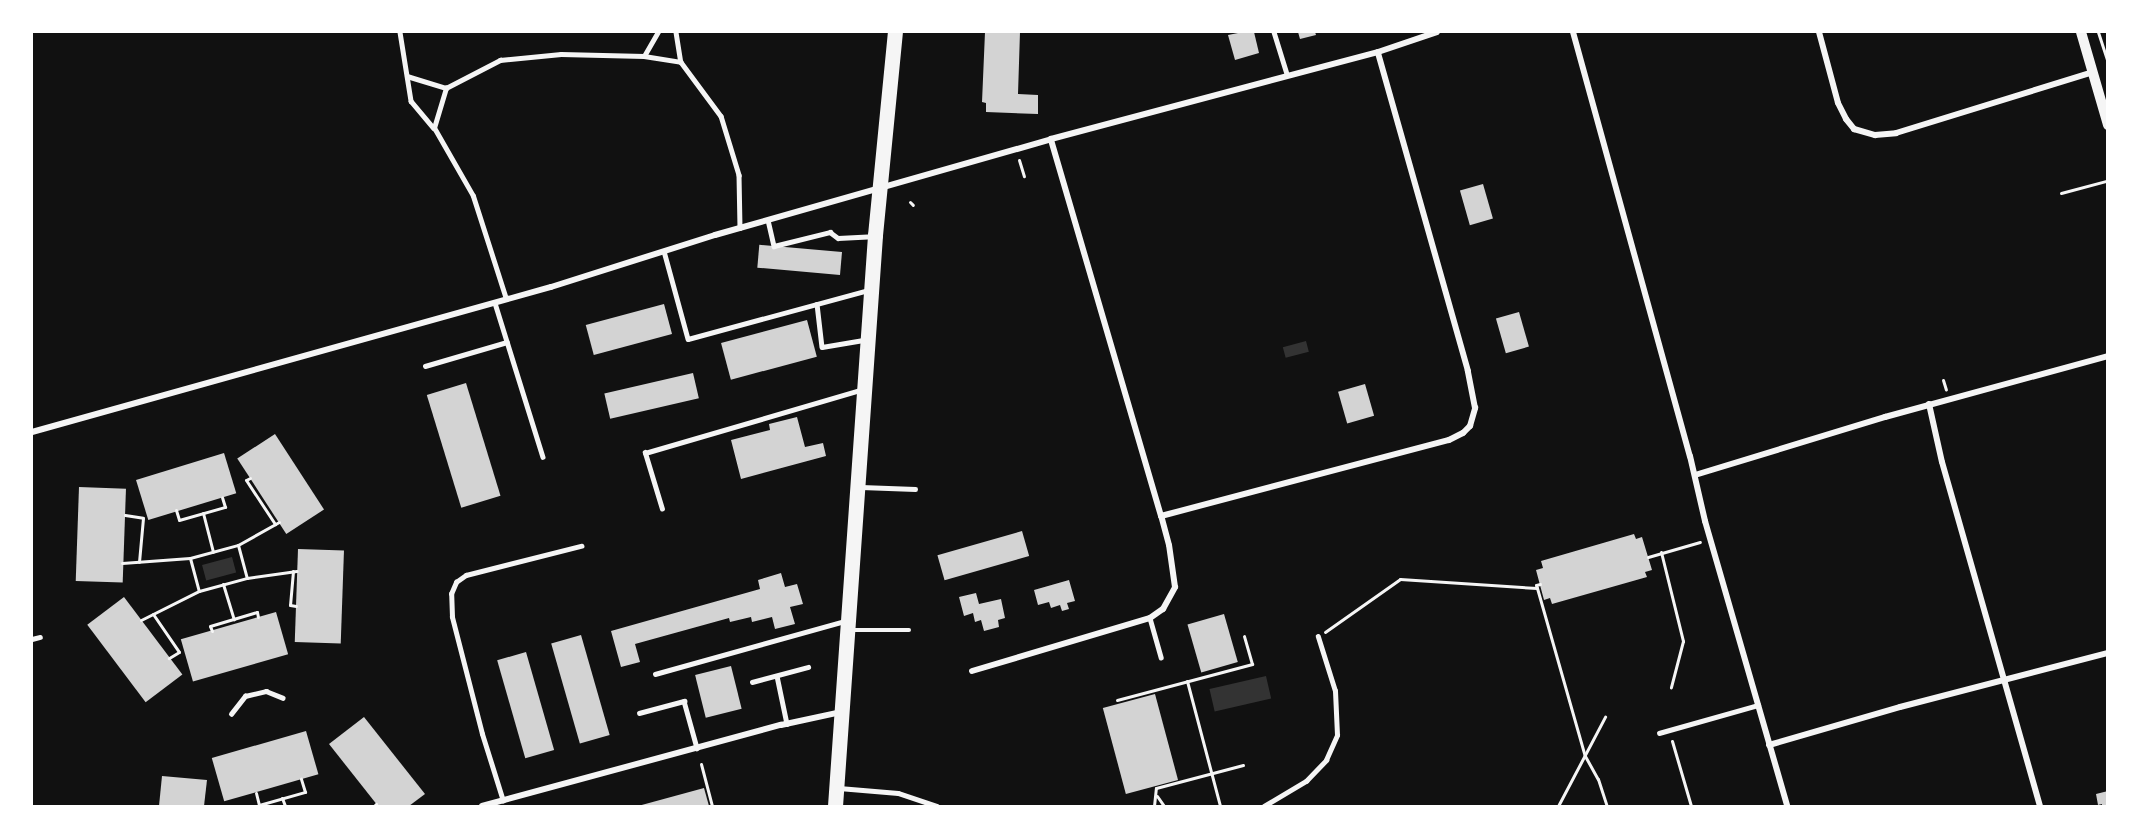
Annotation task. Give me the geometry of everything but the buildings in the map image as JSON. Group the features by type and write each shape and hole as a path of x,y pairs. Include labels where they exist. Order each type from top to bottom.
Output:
{"main road":[{"path":"835,807 875,235 895,32"}],"street":[{"path":"32,432 506,300 740,228 1051,139 1287,74 1378,52 1437,32"},
{"path":"1573,32 1695,475 1710,539 1786,807"},
{"path":"1820,32 1838,103 1846,119 1861,132 1875,135 1896,133 2093,72"},
{"path":"2081,32 2108,125"},
{"path":"1161,516 1449,440 1463,433 1470,426 1475,408 1468,370 1378,52"},
{"path":"972,670 1150,618 1163,609 1170,599 1175,579 1161,516 1051,139"},
{"path":"1695,475 1929,404 2108,356"},
{"path":"1929,404 1942,462 2040,807"},
{"path":"1769,745 1900,707 2108,653"},
{"path":"482,807 787,724 842,712"}],"lane":[{"path":"400,32 411,101 434,128 473,196 506,300"},
{"path":"644,56 658,32"},
{"path":"676,32 681,62 721,116 739,175 740,228"},
{"path":"1274,32 1287,74"},
{"path":"407,76 446,88 500,60 561,54 644,56 681,62"},
{"path":"434,128 446,88"},
{"path":"768,220 774,246 830,232 838,238 875,235"},
{"path":"664,251 688,339 871,289"},
{"path":"495,303 543,457"},
{"path":"817,304 822,347 867,340"},
{"path":"425,366 507,342"},
{"path":"662,509 645,453 863,390"},
{"path":"857,487 915,489"},
{"path":"503,801 482,734 452,617 451,594 456,582 466,575 581,546"},
{"path":"1150,618 1161,657"},
{"path":"655,674 847,625 909,630"},
{"path":"32,639 40,637"},
{"path":"1264,807 1306,781 1326,760 1338,735 1335,691 1318,637"},
{"path":"752,682 808,668"},
{"path":"777,676 787,724"},
{"path":"231,714 245,696 266,691 283,698"},
{"path":"639,712 684,701 697,748"},
{"path":"1659,733 1758,705"},
{"path":"836,788 898,793 937,807"}],"path":[{"path":"2098,32 2108,63"},
{"path":"1019,158 1024,176"},
{"path":"2061,193 2106,181"},
{"path":"122,563 190,558 238,545 277,523 246,480 250,478"},
{"path":"176,510 179,520 225,507 222,497"},
{"path":"203,513 213,552"},
{"path":"124,515 143,518 139,562"},
{"path":"1648,556 1710,539"},
{"path":"238,545 247,578"},
{"path":"1661,552 1683,641 1671,687"},
{"path":"190,558 199,591"},
{"path":"141,620 199,591 247,578 295,571 290,605 296,606"},
{"path":"1318,637 1400,579 1537,588"},
{"path":"223,584 234,619"},
{"path":"1540,584 1536,585 1585,756 1598,779 1606,807"},
{"path":"212,631 210,626 256,612 258,617"},
{"path":"153,614 179,652 169,658"},
{"path":"1117,700 1252,664 1244,636"},
{"path":"1186,681 1220,807"},
{"path":"1558,807 1605,717"},
{"path":"1669,730 1691,807"},
{"path":"700,764 712,807"},
{"path":"1154,807 1156,788 1243,765"},
{"path":"256,793 259,805 305,792 301,779"},
{"path":"1156,794 1164,807"},
{"path":"282,798 285,807"}],"shaded area":[{"path":"1306,341 1309,352 1286,358 1283,347"},
{"path":"232,557 236,572 206,580 202,565"},
{"path":"1266,676 1271,698 1215,711 1209,689"}]}
